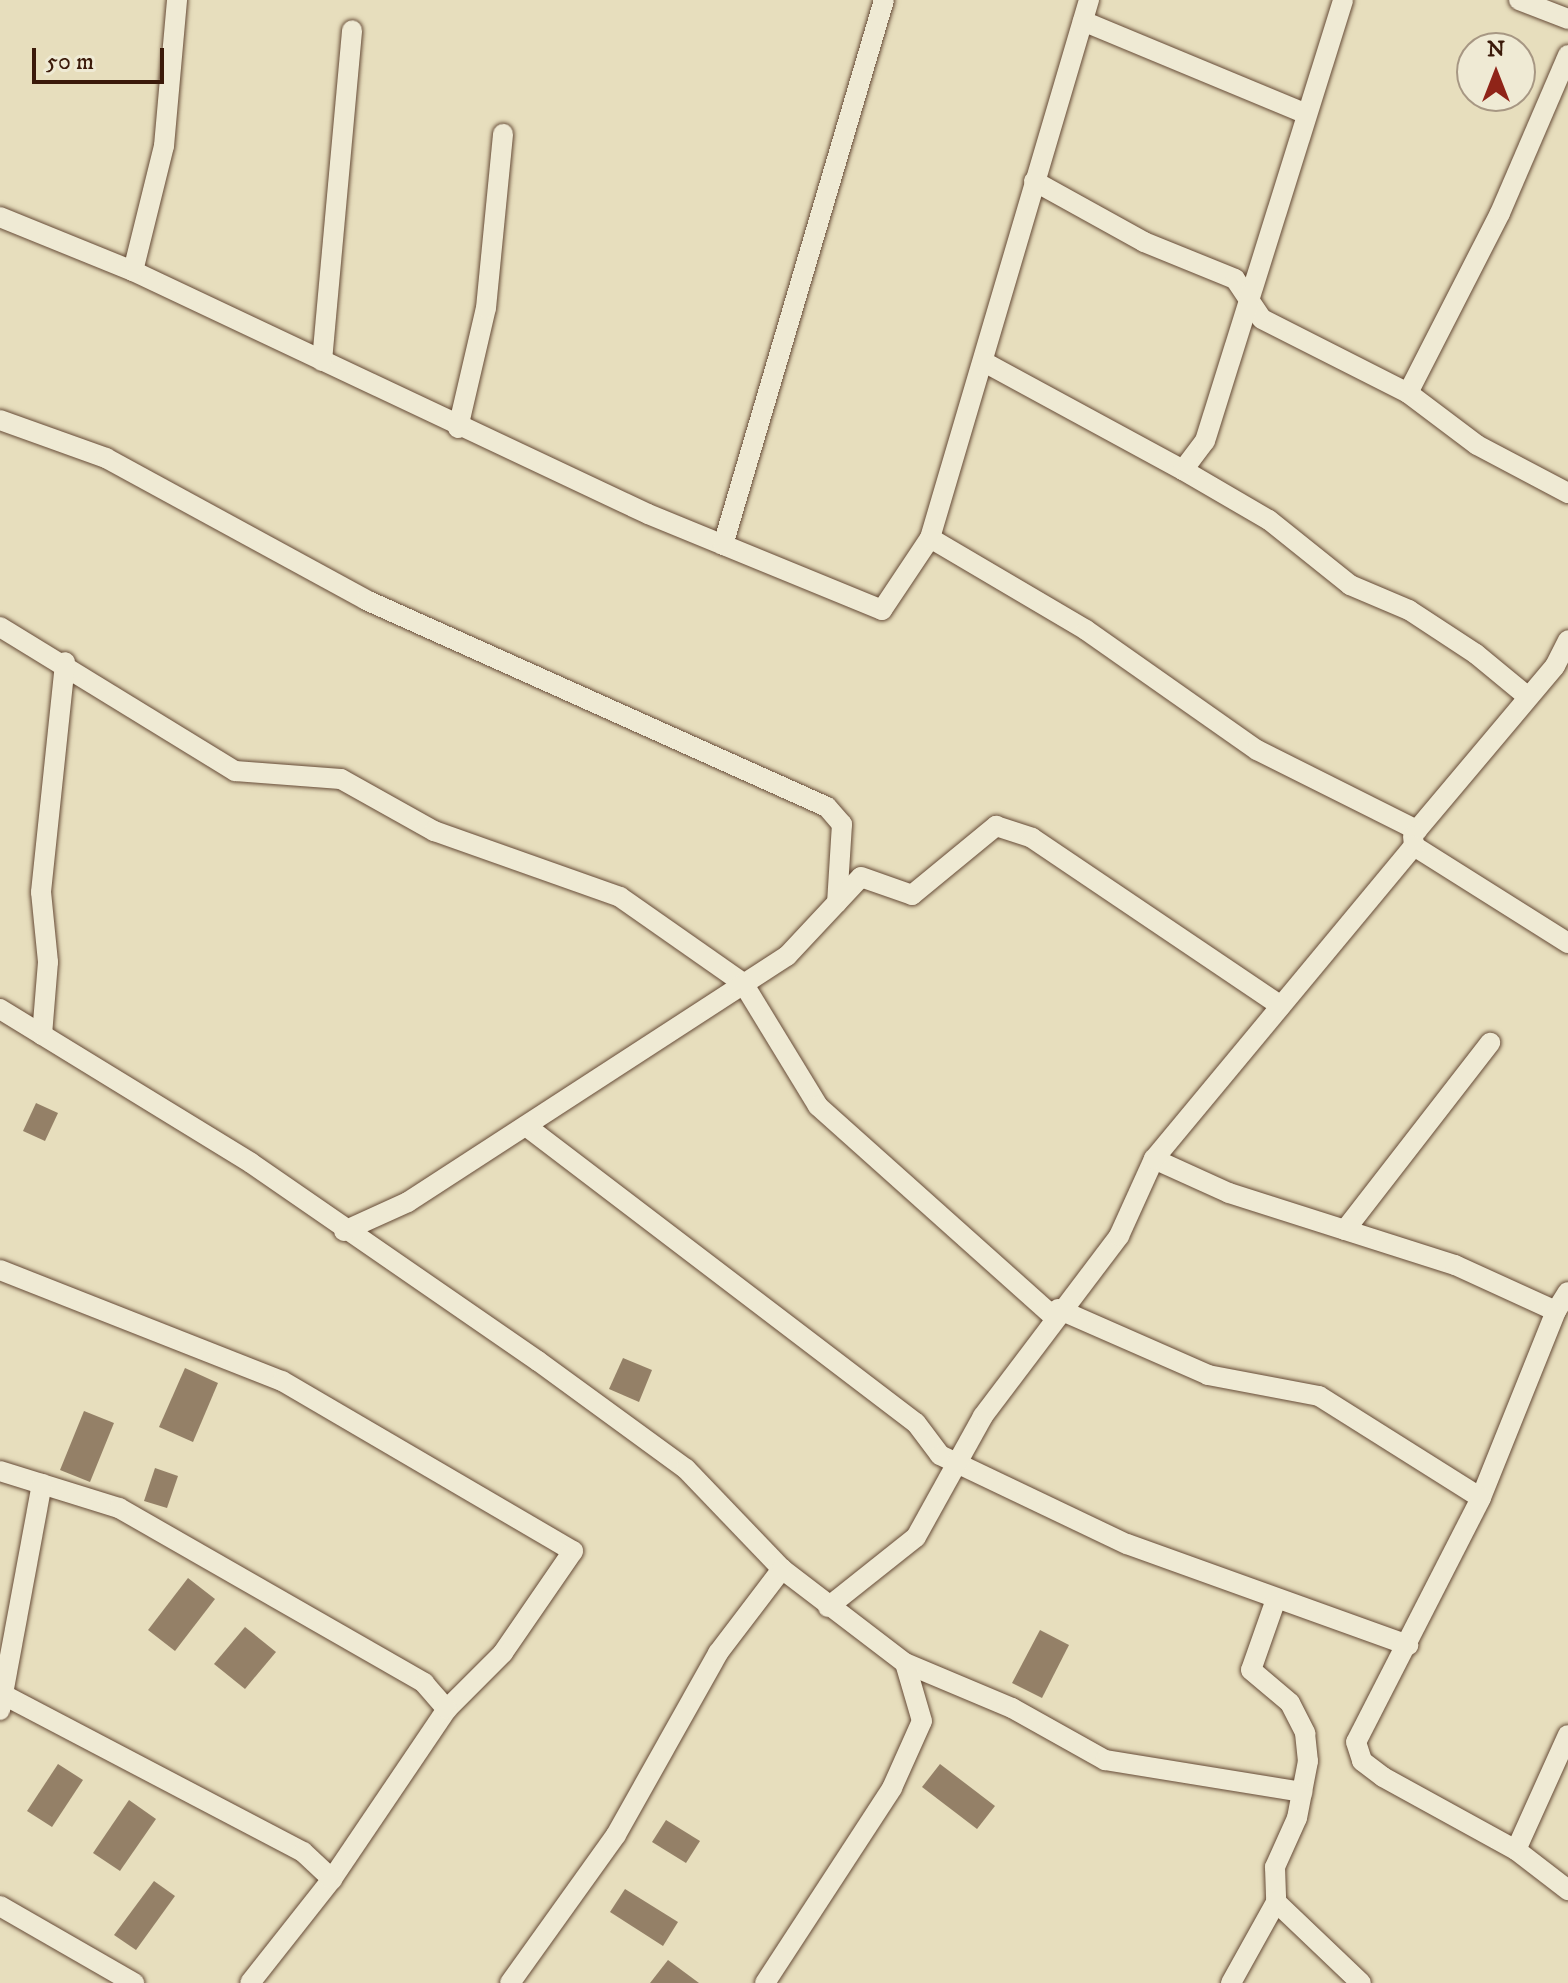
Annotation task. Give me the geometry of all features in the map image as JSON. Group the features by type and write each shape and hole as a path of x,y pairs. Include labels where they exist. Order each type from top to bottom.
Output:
{"street":[{"path":"133,271 164,146 177,0"},
{"path":"723,545 884,0"},
{"path":"0,217 133,271 458,428 723,545 882,610 930,538 1089,0"},
{"path":"1183,470 1205,441 1343,0"},
{"path":"1519,0 1568,19"},
{"path":"1083,21 1306,114"},
{"path":"322,361 352,30"},
{"path":"1408,393 1500,213 1568,55"},
{"path":"458,428 486,308 503,134"},
{"path":"1034,181 1144,242 1235,279 1262,319 1408,393 1477,445 1568,493"},
{"path":"984,362 1269,520 1350,585 1409,610 1476,654 1527,696"},
{"path":"0,420 106,458 366,600 827,807 842,824 837,903"},
{"path":"930,538 1099,639 1257,750 1413,837 1568,943"},
{"path":"0,627 65,662 235,771 341,779 434,831 620,897 743,983 818,1106 1056,1312 1208,1375 1319,1396 1481,1498"},
{"path":"828,1607 916,1537 956,1465 1056,1312 1119,1236 1154,1159 1281,1006 1413,837 1425,828 1568,640"},
{"path":"42,1035 48,962 41,892 65,662"},
{"path":"344,1231 408,1202 787,956 861,877 912,895 990,829 1003,827 1032,838 1281,1006"},
{"path":"0,1009 251,1163 686,1469 782,1569 905,1663 1012,1708 1105,1760 1302,1792"},
{"path":"1345,1230 1490,1043"},
{"path":"526,1126 916,1423 956,1465 1275,1602 1408,1645"},
{"path":"1154,1159 1229,1193 1455,1265 1556,1311"},
{"path":"0,1270 282,1381 571,1548 503,1653 447,1709 332,1879 250,1983"},
{"path":"1568,1292 1556,1311 1481,1498 1356,1742 1362,1761 1516,1850 1568,1890"},
{"path":"0,1471 119,1508 424,1683 447,1709"},
{"path":"42,1484 1,1702 303,1852 332,1879"},
{"path":"510,1983 616,1835 718,1653 782,1569"},
{"path":"1231,1983 1276,1902 1275,1867 1302,1792 1305,1733 1290,1703 1251,1670 1275,1602"},
{"path":"765,1983 892,1788 922,1721 905,1663"},
{"path":"1516,1850 1568,1735"},
{"path":"1276,1902 1361,1983"},
{"path":"0,1906 134,1983"}],"building":[{"path":"36,1103 58,1113 45,1141 23,1131"},
{"path":"623,1358 652,1370 639,1402 609,1389"},
{"path":"185,1368 218,1383 193,1442 159,1427"},
{"path":"84,1411 114,1423 90,1482 60,1470"},
{"path":"155,1468 178,1476 167,1508 144,1501"},
{"path":"188,1578 215,1599 175,1651 148,1630"},
{"path":"245,1627 276,1652 245,1689 214,1664"},
{"path":"1040,1630 1069,1645 1042,1698 1012,1683"},
{"path":"58,1764 83,1780 52,1827 27,1811"},
{"path":"940,1764 995,1806 977,1829 922,1787"},
{"path":"129,1800 156,1819 120,1871 93,1853"},
{"path":"666,1820 700,1841 686,1863 652,1842"},
{"path":"154,1881 175,1896 136,1950 114,1935"},
{"path":"625,1889 678,1922 663,1946 610,1912"},
{"path":"668,1960 699,1983 650,1983"}]}
